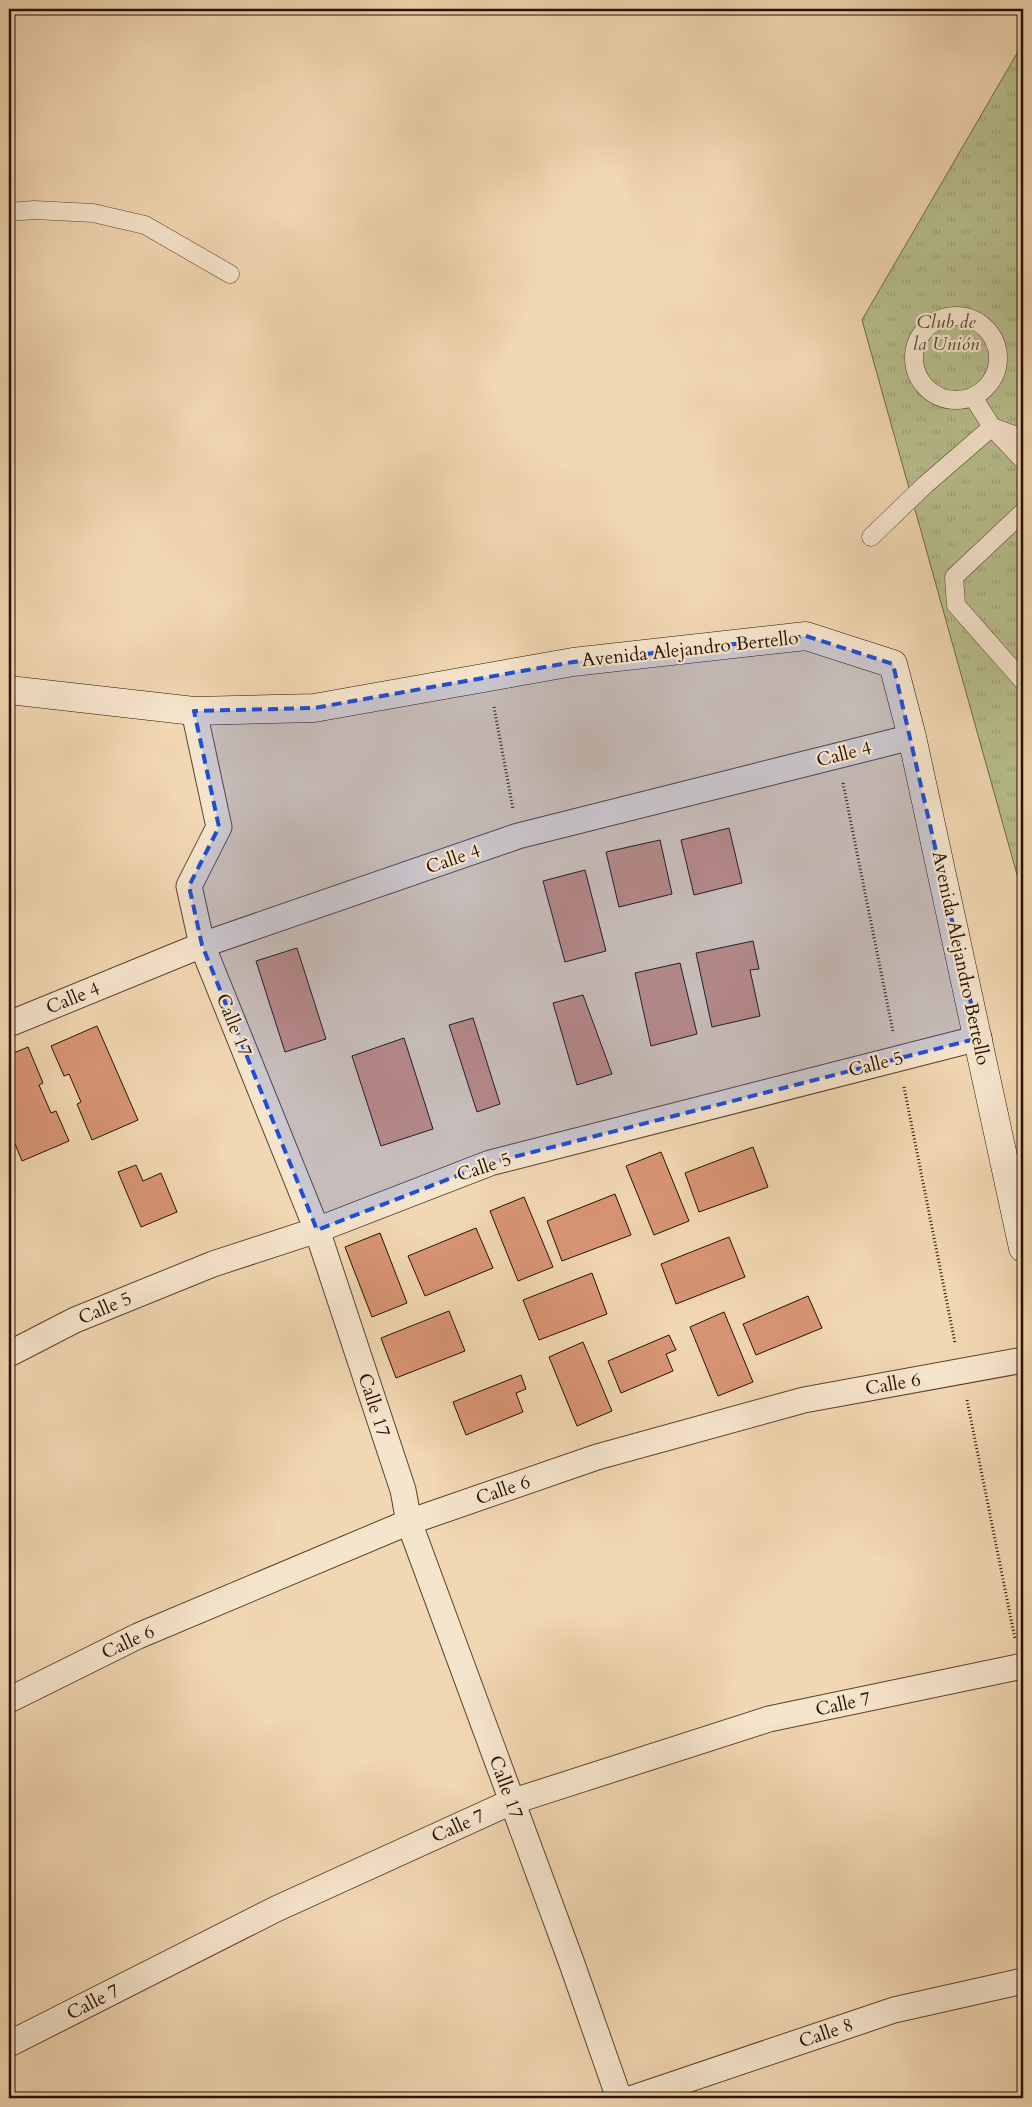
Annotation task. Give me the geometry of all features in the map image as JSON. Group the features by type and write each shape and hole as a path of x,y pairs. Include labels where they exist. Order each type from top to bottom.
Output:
{"main road":[{"name":"Avenida Alejandro Bertello","path":"9,690 194,711 314,708 573,662 806,636 893,664 912,737 979,1038 1023,1248"}],"street":[{"name":"Calle 17","path":"194,711 219,827 189,886 202,945 316,1230 403,1490 409,1522 620,2098"},
{"name":"Calle 4","path":"9,1024 202,945 518,836 912,737"},
{"name":"Calle 5","path":"9,1354 75,1320 213,1264 316,1230 490,1163 979,1038"},
{"name":"Calle 6","path":"9,1700 138,1636 409,1522 597,1458 804,1400 1023,1360"},
{"name":"Calle 7","path":"9,2044 276,1909 511,1802 770,1719 1022,1666"},
{"name":"Calle 8","path":"633,2098 894,2010 1023,1981"}],"lane":[{"path":"9,212 34,210 93,213 145,225 230,274"},
{"path":"956,316 970,318 983,325 992,336 997,350 998,365 993,378 984,390 973,397 960,400 946,399 934,394 924,386 917,374 914,361 921,335 930,326 942,319 956,316"},
{"path":"973,397 992,427 1023,460"},
{"path":"992,427 1023,438"},
{"path":"871,537 925,485 992,427"},
{"path":"1023,512 954,577 956,605 1023,680"}],"path":[{"path":"488,677 518,836"},
{"path":"837,755 1022,1666"}],"highlighted area":[{"path":"806,636 893,664 979,1038 490,1163 317,1230 202,945 189,886 219,827 194,711 314,708 573,662"}],"green space":[{"name":"Club de la Unión","path":"1023,43 1023,896 862,320"}],"building":[{"path":"729,828 742,883 694,895 681,840"},
{"path":"660,840 672,894 619,907 606,852"},
{"path":"585,870 606,951 565,962 543,881"},
{"path":"753,941 759,969 750,970 760,1016 712,1027 696,953"},
{"path":"297,948 326,1039 285,1052 256,961"},
{"path":"680,963 697,1034 651,1046 635,973"},
{"path":"583,995 612,1074 577,1085 553,1003"},
{"path":"473,1018 500,1104 477,1112 449,1025"},
{"path":"97,1026 138,1120 92,1140 77,1104 81,1102 69,1074 64,1076 51,1046"},
{"path":"404,1038 433,1129 381,1146 352,1056"},
{"path":"28,1047 43,1083 39,1085 51,1113 56,1111 69,1141 22,1161 9,1129 9,1055"},
{"path":"753,1147 768,1187 699,1212 685,1173"},
{"path":"661,1152 689,1221 654,1235 626,1166"},
{"path":"136,1165 143,1181 161,1173 177,1212 141,1227 118,1172"},
{"path":"615,1194 631,1235 562,1261 547,1221"},
{"path":"524,1197 553,1267 518,1281 490,1211"},
{"path":"476,1228 493,1268 425,1296 408,1256"},
{"path":"380,1233 407,1303 372,1317 345,1247"},
{"path":"729,1237 745,1277 676,1304 661,1264"},
{"path":"592,1273 607,1314 539,1340 523,1300"},
{"path":"808,1296 822,1328 756,1355 743,1324"},
{"path":"449,1311 465,1351 396,1378 381,1338"},
{"path":"724,1312 753,1382 718,1396 690,1327"},
{"path":"669,1335 676,1350 666,1354 673,1371 621,1393 608,1361"},
{"path":"583,1342 612,1411 577,1426 549,1357"},
{"path":"521,1375 526,1389 516,1393 523,1412 466,1435 453,1402"}]}
